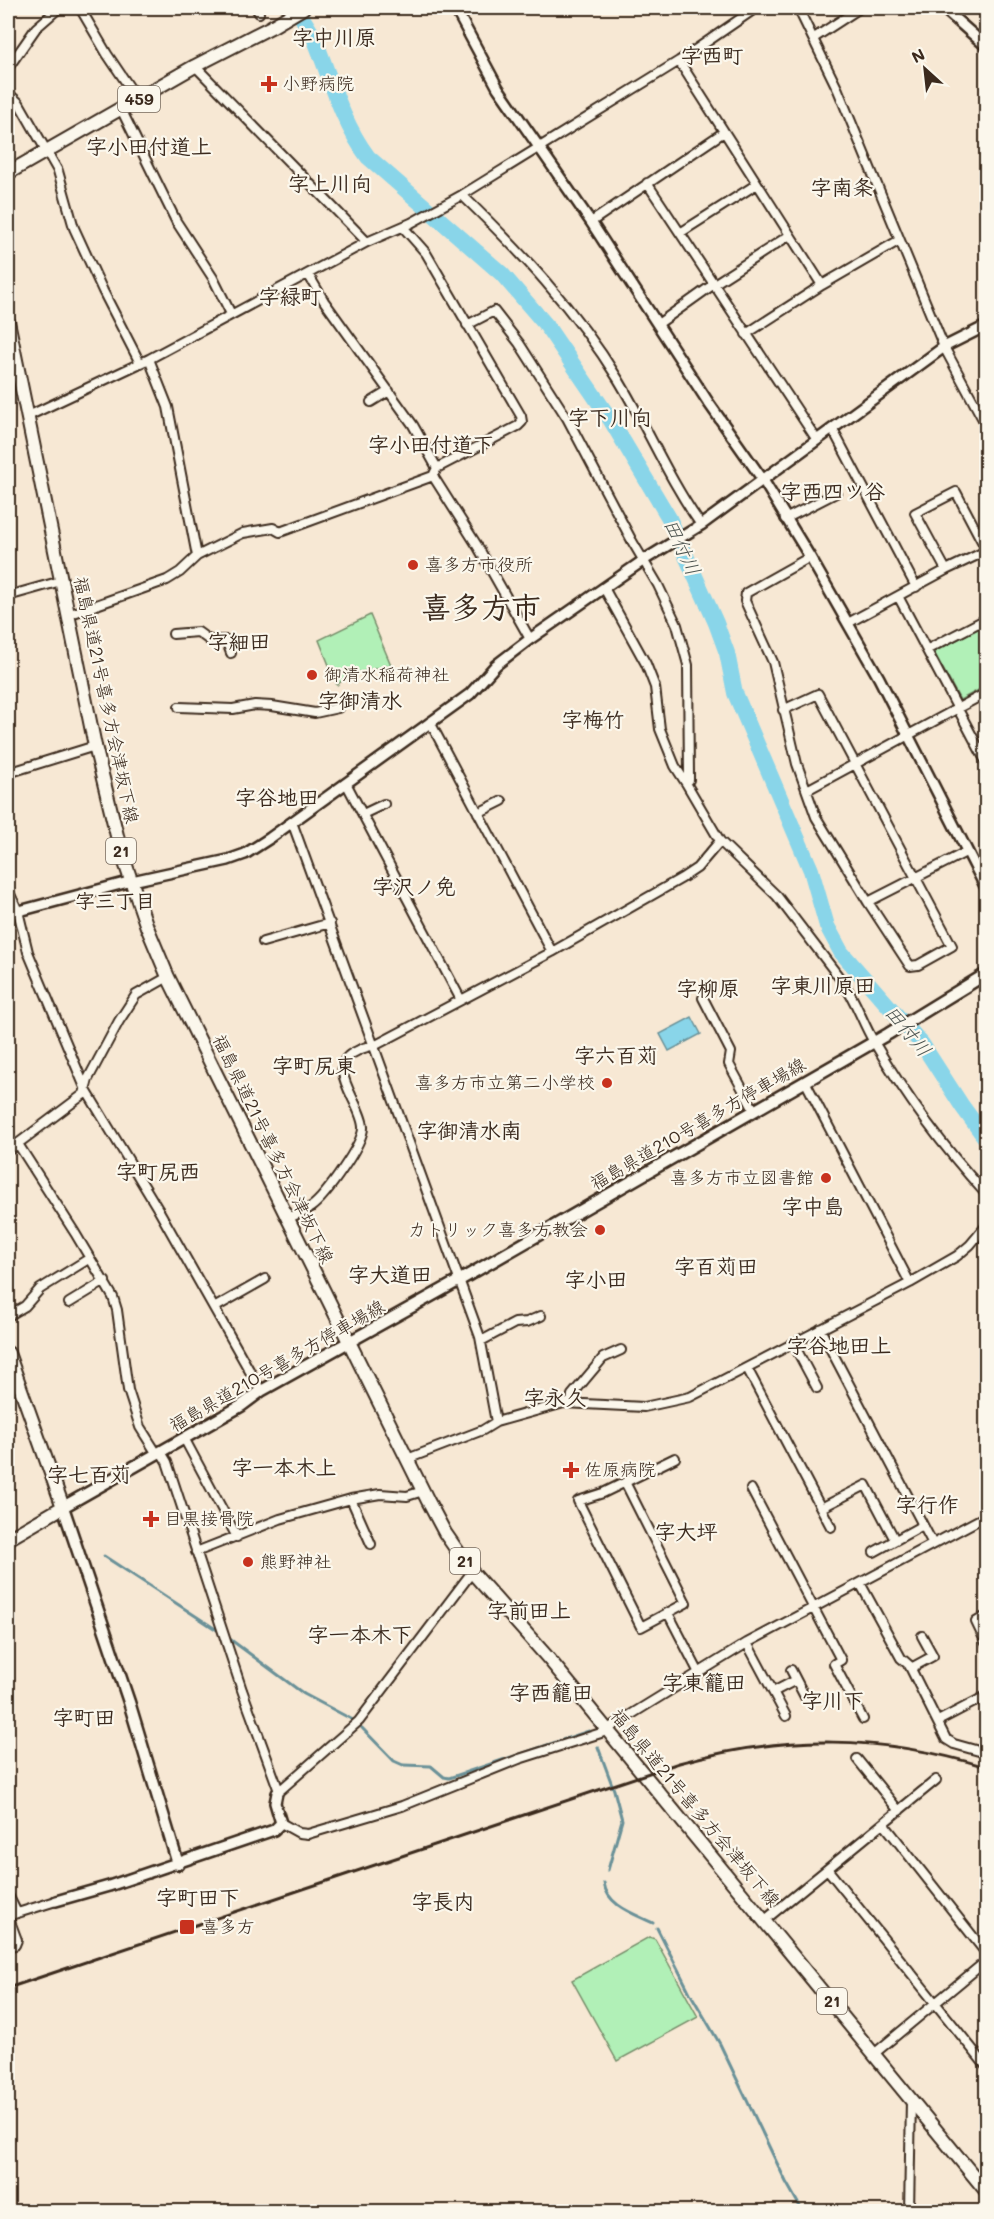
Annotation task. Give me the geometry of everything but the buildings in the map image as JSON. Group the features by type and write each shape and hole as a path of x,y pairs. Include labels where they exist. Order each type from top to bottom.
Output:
{"main road":[{"name":"459","path":"8,173 195,66 303,8"},
{"name":"福島県道21号喜多方会津坂下線","path":"8,321 95,746 120,848 168,977 406,1459 445,1533 472,1572 519,1624 987,2191"},
{"name":"福島県道210号喜多方停車場線","path":"63,1507 241,1406 261,1391 460,1280 888,1034 987,974"},
{"path":"8,1353 129,1702 178,1864"},
{"path":"8,1539 63,1507"}],"street":[{"path":"8,68 36,28 59,8"},
{"path":"80,8 138,100"},
{"path":"455,8 498,88 591,222 763,480 810,557 909,736 966,852 987,888"},
{"path":"26,417 149,359 367,242 403,227 462,195 679,61 756,8"},
{"path":"798,8 838,90 898,241 944,347 987,425"},
{"path":"814,38 860,8"},
{"path":"943,8 987,46"},
{"path":"679,61 822,285"},
{"path":"195,66 367,242"},
{"path":"8,93 19,103 47,151 64,189 74,228 103,291 141,363"},
{"path":"122,109 176,220 213,278 231,314"},
{"path":"591,222 724,132"},
{"path":"647,183 818,441"},
{"path":"680,233 757,184"},
{"path":"462,195 522,254 583,328 617,378 696,527"},
{"path":"68,615 167,580 180,572 197,556 243,533 273,528 280,532 433,476 437,468 522,422 521,416 426,253 403,227"},
{"path":"658,324 714,284 790,235"},
{"path":"746,334 822,285 898,241"},
{"path":"308,274 324,301 413,426 437,468"},
{"path":"467,325 494,311 519,343 567,418 677,625 685,646 688,665 689,780 686,783"},
{"path":"8,914 245,854 470,694 496,665 530,639 763,480 944,347 987,326"},
{"path":"149,359 168,407 197,556"},
{"path":"371,402 389,391"},
{"path":"832,430 916,586"},
{"path":"433,476 484,557 530,639"},
{"path":"848,623 986,550 983,534 956,492 915,513 946,570"},
{"path":"785,519 836,493"},
{"path":"783,710 818,694 952,946 918,965 910,966 819,822 797,764 783,710 773,662 745,601 746,593 810,557"},
{"path":"8,596 61,581"},
{"path":"604,588 646,664 655,687 660,729 675,766 720,841 777,896 847,988 874,1042 898,1082 932,1128 987,1194"},
{"path":"898,597 987,762"},
{"path":"928,649 987,619"},
{"path":"173,634 198,632 209,640 226,640 231,653"},
{"path":"807,790 987,693"},
{"path":"178,707 233,709 255,705 315,713 338,708"},
{"path":"430,722 552,952"},
{"path":"8,773 95,746"},
{"path":"346,783 461,1000"},
{"path":"478,813 502,801"},
{"path":"363,814 384,804"},
{"path":"292,822 481,1341 496,1422"},
{"path":"286,1219 308,1209 318,1200 354,1151 363,1127 344,1078 342,1063 348,1054 374,1046 552,952 696,868 720,841"},
{"path":"868,902 966,852"},
{"path":"8,890 18,911 28,952 86,1090 158,1209 261,1391"},
{"path":"262,942 330,922"},
{"path":"8,1151 79,1098 86,1090 88,1079 139,992 168,977"},
{"path":"703,998 731,1052 729,1064 754,1110"},
{"path":"805,1081 910,1283"},
{"path":"18,1144 105,1281 117,1310 131,1398 140,1427 167,1462 278,1792"},
{"path":"406,1459 483,1430 496,1422 539,1409 571,1403 644,1407 696,1395 957,1256 987,1226"},
{"path":"8,1316 25,1306 40,1289 90,1258"},
{"path":"214,1308 265,1279"},
{"path":"69,1303 105,1281"},
{"path":"481,1341 515,1323 526,1322 541,1316"},
{"path":"820,1329 933,1544"},
{"path":"793,1343 817,1388"},
{"path":"571,1403 572,1395 603,1358 621,1350"},
{"path":"747,1368 831,1527"},
{"path":"184,1438 237,1537"},
{"path":"626,1482 686,1603 641,1627 578,1501 603,1493 675,1458"},
{"path":"821,1508 866,1485 895,1540"},
{"path":"751,1489 841,1660 834,1664 863,1719"},
{"path":"196,1552 280,1519 351,1499 380,1494 407,1496 423,1491"},
{"path":"351,1499 371,1544"},
{"path":"472,1572 359,1721 278,1792 275,1803 285,1826 299,1833 308,1834 402,1806 519,1759 601,1733 747,1643 987,1516"},
{"path":"874,1552 923,1525"},
{"path":"860,1583 901,1658 911,1668 942,1732 950,1742 987,1753"},
{"path":"668,1613 699,1673"},
{"path":"987,1616 976,1622 987,1643"},
{"path":"911,1668 933,1656 922,1636"},
{"path":"747,1643 786,1716"},
{"path":"791,1670 805,1697"},
{"path":"773,1692 796,1680"},
{"path":"938,1721 987,1696"},
{"path":"857,1759 899,1810"},
{"path":"765,1920 936,1780"},
{"path":"884,1824 987,1953"},
{"path":"11,1915 178,1864 285,1826"},
{"path":"828,1870 987,2066"},
{"path":"8,1895 17,1941 15,1945 8,1947"},
{"path":"875,2053 987,1961"},
{"path":"909,2211 911,2098"}],"green space":[{"path":"370,615 391,665 349,675 337,685 319,640"},
{"path":"986,624 986,686 960,700 934,652"},
{"path":"649,1937 655,1939 698,2017 617,2061 572,1980"}],"water":[{"path":"692,1017 701,1034 669,1051 660,1034"}],"waterway":[{"name":"田付川","path":"296,8 315,40 351,130 368,157 502,274 546,325 610,419 669,518 716,623 727,653 735,693 811,870 827,926 841,952 922,1044 986,1139"},
{"path":"104,1556 217,1630"},
{"path":"227,1637 304,1694 353,1720"},
{"path":"362,1728 394,1761 403,1765 431,1766 444,1777 449,1778 591,1732"},
{"path":"598,1747 622,1820 608,1870"},
{"path":"604,1883 610,1898 616,1903 653,1923"},
{"path":"657,1928 690,1993 720,2044 786,2182 803,2212"}],"railway":[{"path":"8,1988 679,1763 718,1754 795,1743 833,1742 909,1749 947,1756 986,1767"}],"place":[{"name":"小野病院","path":"269,84"},
{"name":"喜多方市役所","path":"413,565"},
{"name":"御清水稲荷神社","path":"312,675"},
{"name":"喜多方市立第二小学校","path":"607,1083"},
{"name":"喜多方市立図書館","path":"826,1178"},
{"name":"カトリック喜多方教会","path":"600,1230"},
{"name":"佐原病院","path":"571,1470"},
{"name":"目黒接骨院","path":"151,1519"},
{"name":"熊野神社","path":"248,1562"},
{"name":"喜多方","path":"187,1927"}],"district":[{"name":"字中川原","path":"334,38"},
{"name":"字西町","path":"712,56"},
{"name":"字小田付道上","path":"149,147"},
{"name":"字上川向","path":"330,184"},
{"name":"字南条","path":"842,188"},
{"name":"字緑町","path":"290,297"},
{"name":"字下川向","path":"610,418"},
{"name":"字小田付道下","path":"431,445"},
{"name":"字西四ツ谷","path":"833,492"},
{"name":"喜多方市","path":"481,608"},
{"name":"字細田","path":"239,642"},
{"name":"字御清水","path":"360,701"},
{"name":"字梅竹","path":"593,720"},
{"name":"字谷地田","path":"277,798"},
{"name":"字沢ノ免","path":"414,887"},
{"name":"字三丁目","path":"115,901"},
{"name":"字東川原田","path":"823,986"},
{"name":"字柳原","path":"708,989"},
{"name":"字六百苅","path":"616,1056"},
{"name":"字町尻東","path":"314,1066"},
{"name":"字御清水南","path":"469,1131"},
{"name":"字町尻西","path":"158,1172"},
{"name":"字中島","path":"813,1207"},
{"name":"字百苅田","path":"716,1267"},
{"name":"字大道田","path":"390,1275"},
{"name":"字小田","path":"596,1280"},
{"name":"字谷地田上","path":"839,1346"},
{"name":"字永久","path":"555,1398"},
{"name":"字一本木上","path":"284,1468"},
{"name":"字七百苅","path":"89,1475"},
{"name":"字行作","path":"927,1505"},
{"name":"字大坪","path":"686,1532"},
{"name":"字前田上","path":"529,1611"},
{"name":"字一本木下","path":"360,1635"},
{"name":"字東籠田","path":"704,1683"},
{"name":"字西籠田","path":"551,1693"},
{"name":"字川下","path":"833,1701"},
{"name":"字町田","path":"84,1718"},
{"name":"字町田下","path":"198,1898"},
{"name":"字長内","path":"443,1902"}]}
